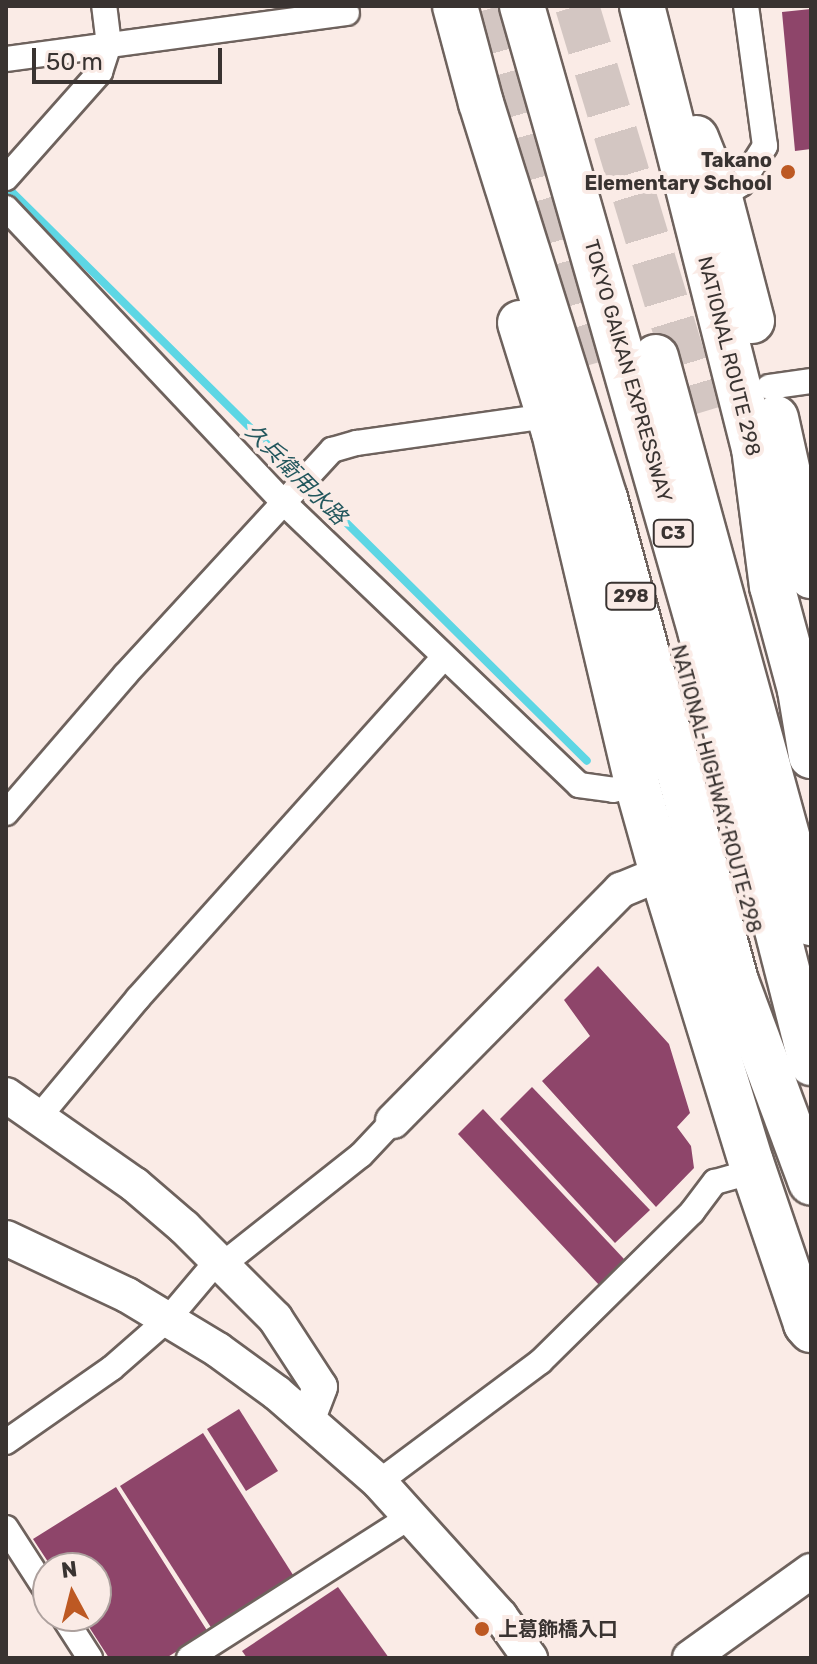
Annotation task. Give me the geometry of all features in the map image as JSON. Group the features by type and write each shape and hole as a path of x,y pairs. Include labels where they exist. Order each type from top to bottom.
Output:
{"highway":[{"name":"298","path":"455,6 503,175 605,498 736,981 811,1183"},
{"path":"477,6 581,364 605,498"},
{"name":"TOKYO GAIKAN EXPRESSWAY","path":"522,6 701,634 811,1063"},
{"name":"TOKYO GAIKAN EXPRESSWAY","path":"552,6 654,347 811,923"},
{"path":"610,6 649,133 706,401 811,819"},
{"name":"NATIONAL ROUTE 298","path":"642,6 658,60 681,169 791,581 800,690 811,756"},
{"path":"658,60 720,198 790,384 791,581"},
{"path":"503,175 488,197 490,212 575,513 637,784 754,1171 806,1324 811,1330"},
{"path":"706,401 791,581"},
{"name":"NATIONAL HIGHWAY ROUTE 298","path":"621,434 811,1143"}],"street":[{"path":"11,173 100,72 109,45 104,6"},
{"path":"720,198 741,184 765,146 746,6"},
{"path":"6,59 347,13"},
{"path":"6,208 282,501 579,785 613,790 637,784"},
{"path":"6,813 282,501 332,450 357,443 547,416"},
{"path":"39,1117 138,998 443,658"},
{"path":"6,1442 112,1368 168,1319 219,1263 361,1155 621,890 662,873"},
{"path":"6,1095 135,1185 275,1318 320,1387 308,1419"},
{"path":"379,1482 540,1362 692,1212 715,1182 754,1171"},
{"path":"6,1238 68,1266 168,1319 218,1350 308,1419 379,1482 411,1516 500,1616 530,1658"},
{"path":"189,1658 411,1516"},
{"path":"6,1528 32,1568"},
{"path":"690,1658 811,1571"},
{"path":"73,1632 90,1658"}],"building":[{"path":"811,9 811,149 795,151 782,12"},
{"path":"598,966 669,1044 690,1113 677,1127 691,1146 694,1168 656,1207 542,1081 590,1036 564,1000"},
{"path":"532,1087 650,1210 615,1243 500,1119"},
{"path":"483,1109 624,1259 600,1286 458,1134"},
{"path":"239,1409 278,1471 246,1491 207,1429"},
{"path":"203,1433 295,1578 212,1629 120,1486"},
{"path":"116,1487 208,1632 166,1658 109,1658 92,1632 112,1632 112,1552 42,1552 33,1539"},
{"path":"338,1587 389,1658 247,1658 242,1651"}],"waterway":[{"name":"久兵衛用水路","path":"6,186 587,761"}],"tunnel":[{"path":"499,6 601,362"},
{"path":"577,6 700,413"}],"place":[{"name":"Takano Elementary School","path":"788,172"},
{"name":"上葛飾橋入口","path":"482,1629"}]}
